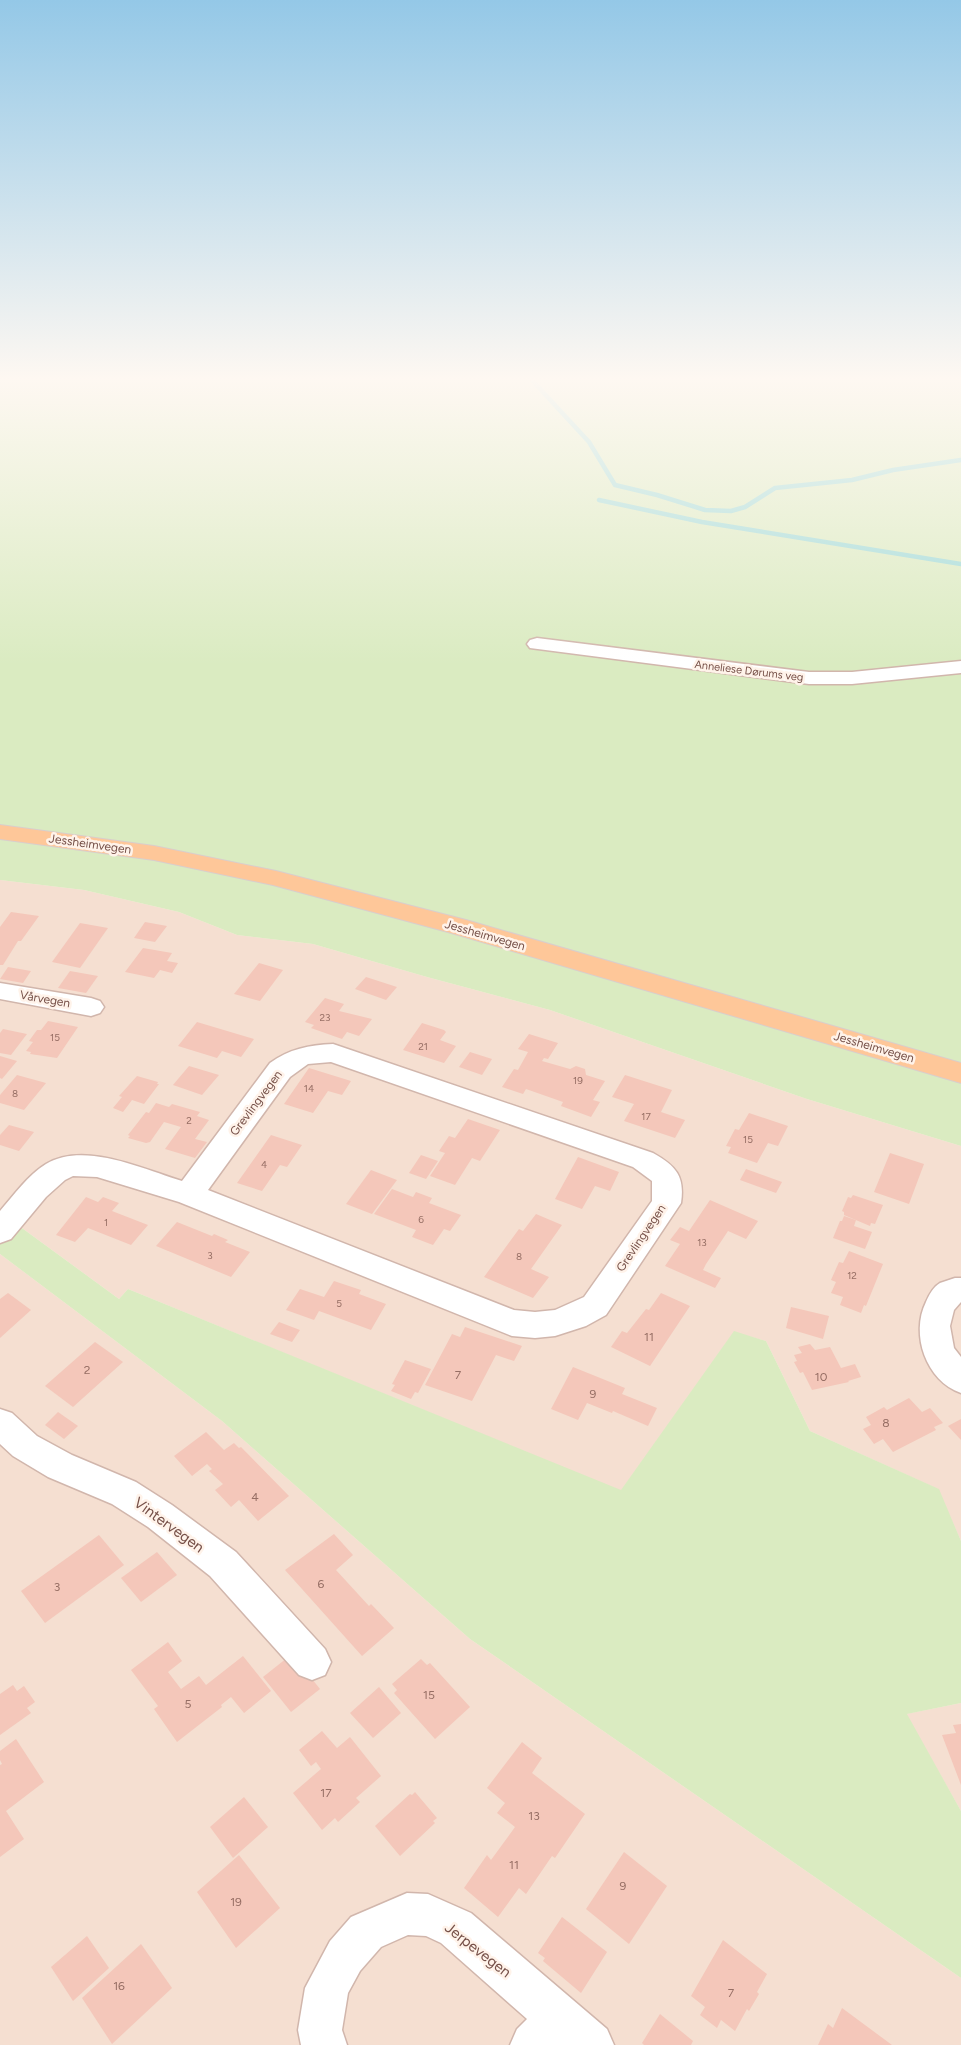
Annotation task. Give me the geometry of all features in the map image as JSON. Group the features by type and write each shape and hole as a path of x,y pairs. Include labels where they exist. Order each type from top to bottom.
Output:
{"main road":[{"name":"Jessheimvegen","path":"0,832 154,853 276,878 466,929 961,1073"}],"street":[{"name":"Anneliese Dørums veg","path":"537,644 809,678 852,678 961,667"},
{"name":"Vårvegen","path":"0,991 91,1007"},
{"name":"Grevlingvegen","path":"0,1231 36,1189 55,1172 70,1165 97,1166 189,1194 512,1323 535,1326 559,1323 579,1316 595,1306 666,1203 669,1186 663,1171 643,1160 334,1053 310,1054 293,1059 280,1070 189,1194"},
{"path":"961,1290 950,1293 938,1307 934,1323 937,1346 949,1368 961,1379"},
{"name":"Vintervegen","path":"0,1423 25,1446 60,1466 124,1493 160,1516 223,1564 312,1662"},
{"name":"Jerpevegen","path":"324,2045 320,2030 327,1988 345,1956 366,1932 407,1914 428,1915 456,1928 561,2036"}],"shaded area":[{"path":"0,880 84,890 179,912 237,935 313,944 550,1010 807,1099 961,1146 961,1541 938,1489 810,1431 766,1341 734,1332 621,1491 128,1289 119,1299 0,1212"},
{"path":"0,1254 222,1421 470,1639 961,1978 961,2045 0,2045"},
{"path":"961,1703 961,1811 906,1714"}],"green space":[{"path":"0,473 961,473 961,1146 807,1099 550,1010 313,944 237,935 179,912 84,890 0,880"},
{"path":"0,1212 119,1299 128,1289 621,1490 734,1331 766,1341 810,1431 939,1489 961,1541 961,1703 907,1714 961,1811 961,1978 470,1639 222,1421 0,1254"}],"building":[{"path":"11,912 39,916 21,941 18,941 3,965 0,965 0,927"},
{"path":"145,922 167,926 155,942 134,938"},
{"path":"80,923 108,928 80,968 52,962"},
{"path":"143,948 172,953 167,961 178,963 172,973 160,970 154,978 125,972"},
{"path":"259,963 283,970 260,1001 234,994"},
{"path":"8,967 31,971 23,983 0,979"},
{"path":"70,971 98,976 86,993 58,988"},
{"path":"366,977 397,987 386,1000 355,989"},
{"path":"325,998 344,1004 339,1011 372,1019 359,1036 347,1032 342,1039 311,1028 314,1025 305,1022"},
{"path":"48,1021 78,1027 57,1058 30,1054 31,1052 26,1051 33,1042 29,1041 37,1030 41,1030"},
{"path":"197,1022 254,1039 241,1057 222,1051 217,1058 178,1046"},
{"path":"422,1023 444,1030 446,1032 440,1040 456,1046 444,1063 403,1050"},
{"path":"3,1029 27,1034 11,1055 0,1053 0,1033"},
{"path":"529,1034 558,1043 548,1059 544,1058 542,1061 570,1069 576,1066 585,1069 586,1075 605,1081 593,1100 600,1102 591,1117 561,1106 563,1102 526,1089 523,1094 502,1087 514,1069 518,1070 528,1052 518,1049"},
{"path":"470,1052 492,1059 482,1075 459,1067"},
{"path":"0,1056 17,1061 2,1079 0,1078"},
{"path":"189,1066 219,1075 202,1095 173,1085"},
{"path":"309,1068 351,1081 342,1095 328,1091 313,1113 284,1104"},
{"path":"17,1075 46,1083 24,1110 0,1103 0,1095"},
{"path":"625,1075 672,1090 661,1112 685,1120 675,1138 624,1121 634,1104 612,1097"},
{"path":"137,1076 158,1082 157,1084 159,1084 144,1104 132,1100 123,1112 113,1108 122,1097 119,1096"},
{"path":"156,1103 169,1107 172,1104 200,1112 197,1116 209,1120 195,1139 207,1142 195,1158 165,1149 181,1127 164,1122 150,1142 146,1143 128,1138 130,1136 128,1135 146,1112 149,1113"},
{"path":"749,1113 788,1126 778,1146 768,1143 757,1163 728,1153 731,1147 726,1146 735,1129 739,1130"},
{"path":"468,1119 500,1130 480,1161 472,1158 455,1185 430,1176 445,1153 439,1151 449,1136 455,1138"},
{"path":"9,1125 34,1132 19,1151 0,1145 0,1135"},
{"path":"271,1135 302,1145 287,1167 280,1165 262,1191 237,1183"},
{"path":"890,1153 924,1164 909,1204 874,1192"},
{"path":"421,1155 438,1161 426,1179 409,1173"},
{"path":"578,1157 619,1172 610,1191 595,1186 582,1209 555,1199"},
{"path":"746,1169 782,1182 776,1193 740,1180"},
{"path":"371,1170 397,1180 372,1214 346,1204"},
{"path":"392,1189 413,1197 416,1192 432,1198 429,1203 461,1215 450,1231 444,1229 433,1245 412,1237 416,1230 374,1214"},
{"path":"853,1195 883,1205 875,1224 871,1223 870,1226 844,1215 842,1211 848,1197 851,1198"},
{"path":"86,1197 98,1202 103,1197 119,1203 112,1211 148,1225 131,1245 88,1228 75,1242 56,1235"},
{"path":"710,1200 758,1221 746,1239 728,1231 706,1264 703,1270 721,1278 715,1288 665,1266 680,1244 670,1240 680,1227 689,1231"},
{"path":"536,1214 562,1225 531,1269 549,1277 533,1298 484,1277 519,1229 523,1231"},
{"path":"844,1216 856,1220 854,1226 872,1232 865,1249 833,1238"},
{"path":"177,1222 212,1236 214,1234 228,1240 225,1242 250,1252 231,1277 156,1246"},
{"path":"849,1251 883,1264 866,1306 864,1305 861,1313 840,1305 843,1297 831,1293 836,1282 831,1280 839,1262 843,1263"},
{"path":"334,1281 361,1290 359,1294 386,1304 371,1330 319,1311 314,1320 286,1310 300,1289 324,1297"},
{"path":"8,1293 31,1310 0,1338 0,1299"},
{"path":"661,1293 690,1306 650,1366 611,1347 622,1331 627,1333 646,1309 649,1310"},
{"path":"791,1307 829,1316 823,1339 786,1328"},
{"path":"279,1322 300,1330 292,1342 270,1334"},
{"path":"465,1327 522,1346 514,1361 496,1355 472,1401 425,1385 452,1334 460,1337"},
{"path":"95,1342 123,1362 73,1407 45,1386"},
{"path":"810,1344 815,1350 830,1347 841,1368 855,1364 861,1377 849,1382 812,1390 803,1372 800,1373 794,1362 797,1361 794,1355 802,1353 798,1347"},
{"path":"405,1360 431,1369 418,1393 415,1392 411,1399 391,1391 395,1385 392,1384"},
{"path":"573,1367 625,1388 622,1394 657,1408 648,1426 613,1411 612,1413 587,1403 578,1420 551,1409"},
{"path":"909,1398 922,1412 930,1408 943,1423 934,1427 936,1430 893,1452 883,1439 874,1444 863,1429 871,1425 866,1417 884,1407 887,1410"},
{"path":"58,1412 78,1426 64,1439 45,1425"},
{"path":"961,1419 961,1440 948,1426"},
{"path":"206,1432 224,1450 234,1443 239,1448 241,1447 289,1496 258,1521 239,1500 231,1507 215,1490 223,1484 209,1471 212,1469 207,1464 192,1476 174,1456"},
{"path":"334,1534 353,1555 336,1570 369,1606 371,1604 394,1628 362,1656 285,1570"},
{"path":"99,1535 124,1565 45,1623 21,1591"},
{"path":"157,1552 177,1575 141,1602 121,1578"},
{"path":"168,1642 182,1661 168,1672 181,1689 199,1676 206,1685 243,1656 271,1691 244,1713 231,1697 221,1705 222,1707 177,1742 154,1709 158,1706 131,1670"},
{"path":"292,1654 320,1689 291,1712 263,1677"},
{"path":"421,1659 427,1665 430,1663 470,1707 435,1739 394,1693 397,1690 392,1684"},
{"path":"13,1685 17,1691 24,1686 35,1702 27,1708 31,1713 0,1735 0,1694"},
{"path":"379,1687 401,1713 373,1738 350,1713"},
{"path":"961,1724 961,1785 942,1735 956,1733 953,1725"},
{"path":"322,1731 337,1748 350,1737 381,1776 356,1798 360,1802 338,1822 335,1818 322,1830 293,1793 321,1769 316,1762 311,1766 299,1750"},
{"path":"16,1739 44,1782 6,1811 24,1839 0,1857 0,1765 2,1764 0,1751"},
{"path":"522,1742 542,1758 532,1773 585,1814 555,1858 552,1856 526,1894 519,1888 498,1917 464,1888 487,1855 491,1860 515,1827 497,1813 505,1803 487,1788"},
{"path":"415,1792 437,1818 433,1821 435,1823 400,1856 375,1826 410,1794 412,1795"},
{"path":"244,1797 268,1827 233,1858 210,1827"},
{"path":"624,1852 667,1886 629,1944 586,1909"},
{"path":"239,1855 280,1908 236,1948 197,1892"},
{"path":"562,1917 607,1952 581,1993 543,1961 545,1958 538,1953"},
{"path":"87,1936 109,1968 73,2001 51,1967"},
{"path":"723,1940 767,1974 757,1992 759,1994 749,2011 747,2009 735,2031 721,2020 717,2028 700,2015 705,2007 691,1996"},
{"path":"141,1944 172,1988 112,2044 82,1998"},
{"path":"842,2008 892,2045 818,2045 828,2024 833,2028"},
{"path":"660,2014 693,2041 691,2045 644,2045 642,2043"}],"waterway":[{"path":"608,473 615,485 657,495 705,510 731,511 745,507 775,488 852,480 879,473"},
{"path":"599,500 702,522 961,564"}]}
